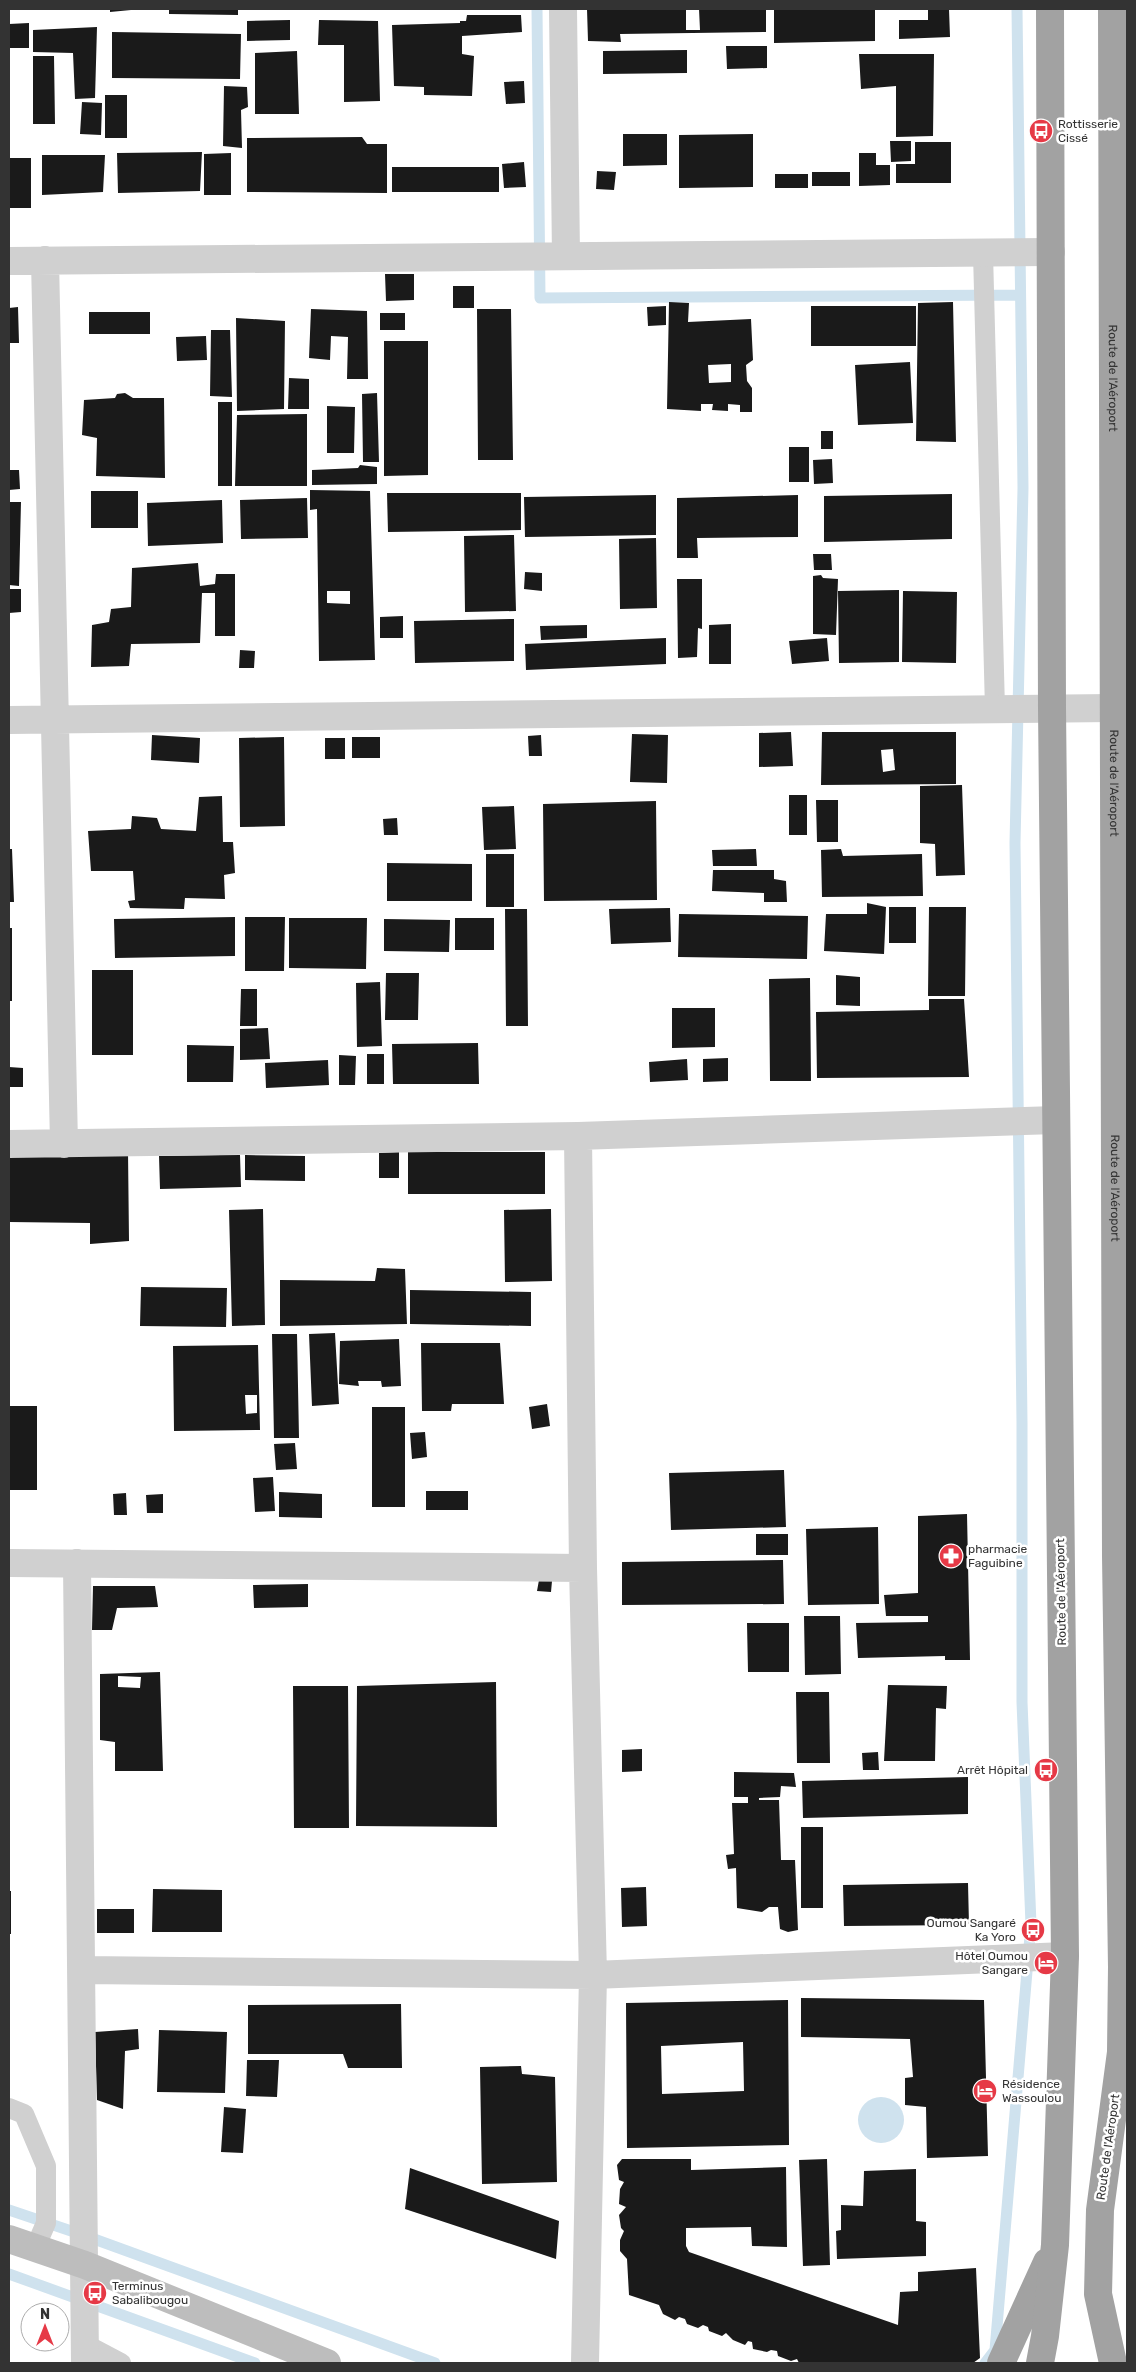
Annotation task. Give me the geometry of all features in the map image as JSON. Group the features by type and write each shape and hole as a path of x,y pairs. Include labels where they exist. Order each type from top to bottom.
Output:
{"highway":[{"name":"Route de l'Aéroport","path":"1040,2363 1045,2336 1055,2246 1065,1956 1052,708 1050,9"},
{"name":"Route de l'Aéroport","path":"1112,9 1119,228 1113,708 1125,1967 1121,2052 1099,2219 1098,2294 1113,2363"},
{"path":"1121,2052 1127,2128"},
{"path":"1001,2363 1031,2294 1055,2246"}],"main road":[{"path":"9,2239 85,2265 327,2363"}],"street":[{"path":"563,9 566,256"},
{"path":"9,261 1051,252"},
{"path":"45,260 64,1144"},
{"path":"9,720 1113,708"},
{"path":"9,1144 578,1136 1056,1120"},
{"path":"578,1136 583,1568 593,1975 585,2363"},
{"path":"9,1563 583,1568"},
{"path":"76,1563 85,2354"},
{"path":"82,1970 593,1975 1065,1956"}],"lane":[{"path":"983,253 994,708"},
{"path":"9,2108 24,2114 46,2166 46,2223 35,2248"},
{"path":"85,2354 122,2363"}],"water":[{"path":"881,2097 894,2101 900,2107 904,2120 900,2133 894,2139 881,2143 868,2139 862,2133 858,2120 862,2107 868,2101"}],"building":[{"path":"110,9 131,9 131,10 110,12"},
{"path":"169,9 238,9 238,15 169,14"},
{"path":"587,9 686,9 686,30 700,30 699,9 766,9 766,32 620,34 621,42 588,41"},
{"path":"774,9 875,9 875,41 774,43"},
{"path":"928,9 949,9 950,37 899,39 899,20 928,20"},
{"path":"467,15 521,15 522,32 462,36 462,54 474,56 472,96 424,95 424,87 394,86 392,25 460,23 460,21 466,21"},
{"path":"290,20 290,40 247,41 247,21"},
{"path":"319,20 378,21 380,101 344,102 344,45 318,45"},
{"path":"29,23 29,48 9,48 9,24"},
{"path":"97,27 95,98 75,99 73,53 33,52 33,30"},
{"path":"112,32 241,34 240,79 112,78"},
{"path":"726,46 767,46 767,68 727,69"},
{"path":"687,50 687,73 603,74 603,51"},
{"path":"297,51 299,114 255,114 255,53"},
{"path":"859,54 934,54 933,136 896,137 896,86 861,89"},
{"path":"33,56 54,56 55,124 33,124"},
{"path":"524,81 525,103 506,104 504,82"},
{"path":"224,86 247,87 248,107 241,110 242,148 223,146"},
{"path":"105,95 127,95 127,138 105,138"},
{"path":"82,102 102,103 101,135 80,134"},
{"path":"623,134 667,134 667,165 623,166"},
{"path":"753,134 753,187 679,188 679,135"},
{"path":"362,137 367,144 387,144 387,193 247,192 247,138"},
{"path":"890,141 911,141 911,161 891,162"},
{"path":"915,142 951,142 951,183 896,183 896,164 915,164"},
{"path":"202,152 200,191 118,193 117,153"},
{"path":"231,153 231,195 204,195 204,154"},
{"path":"859,153 876,153 876,165 890,165 890,185 859,186"},
{"path":"42,155 105,155 103,192 42,195"},
{"path":"9,158 31,158 31,208 9,208"},
{"path":"524,162 526,187 504,188 502,164"},
{"path":"392,167 499,167 499,192 392,192"},
{"path":"597,171 616,172 614,190 596,189"},
{"path":"812,172 850,172 850,186 812,186"},
{"path":"775,174 808,174 808,188 775,188"},
{"path":"385,274 414,274 414,300 386,301"},
{"path":"453,286 474,286 474,308 453,308"},
{"path":"669,302 689,303 688,322 751,319 753,360 746,365 747,381 752,388 752,412 740,412 740,405 728,404 728,411 712,410 713,404 701,404 701,411 667,409","holes":["731,364 731,382 709,383 708,365"]},
{"path":"953,302 956,442 916,441 918,303"},
{"path":"666,306 666,325 648,326 647,307"},
{"path":"811,306 916,306 916,346 811,346"},
{"path":"18,307 19,343 9,343 9,308"},
{"path":"311,309 367,311 368,379 347,379 348,337 331,336 330,360 309,358"},
{"path":"477,309 511,309 513,460 478,460"},
{"path":"89,312 150,312 150,334 89,334"},
{"path":"380,313 405,313 405,330 380,330"},
{"path":"236,318 285,321 284,409 237,411"},
{"path":"211,330 230,330 232,397 210,396"},
{"path":"206,336 207,360 177,361 176,337"},
{"path":"384,341 428,341 428,475 384,476"},
{"path":"910,362 913,423 858,425 855,365"},
{"path":"289,378 309,379 309,409 288,409"},
{"path":"125,393 133,398 164,398 165,478 96,476 97,438 82,435 84,400 115,398 117,394"},
{"path":"377,393 379,462 363,462 362,394"},
{"path":"218,402 232,402 232,486 218,486"},
{"path":"327,406 355,407 354,453 327,453"},
{"path":"307,414 307,486 235,486 237,415"},
{"path":"821,431 833,431 833,449 821,449"},
{"path":"789,447 809,447 809,482 789,482"},
{"path":"832,459 833,483 814,484 813,460"},
{"path":"360,465 377,467 377,484 312,485 312,470 358,468"},
{"path":"9,470 19,470 20,489 9,490"},
{"path":"310,490 370,491 375,660 319,661 317,509 310,510","holes":["327,591 350,591 350,604 327,603"]},
{"path":"91,491 138,491 138,528 91,528"},
{"path":"387,493 521,493 521,530 388,532"},
{"path":"952,494 952,539 824,542 824,496"},
{"path":"656,495 656,535 525,537 524,497"},
{"path":"798,495 798,537 697,538 698,558 677,558 677,498"},
{"path":"307,498 308,538 241,539 240,500"},
{"path":"222,500 223,543 148,546 147,503"},
{"path":"9,502 21,502 19,586 9,585"},
{"path":"514,535 516,611 465,612 464,536"},
{"path":"656,538 657,608 620,609 619,539"},
{"path":"813,554 831,554 832,570 814,570"},
{"path":"198,563 200,586 215,584 216,574 235,574 235,636 215,636 215,593 202,593 200,643 131,644 129,666 91,667 92,625 109,622 111,609 131,607 132,568"},
{"path":"525,572 542,573 542,591 524,589"},
{"path":"821,575 823,578 838,579 836,635 813,634 813,576"},
{"path":"677,579 702,579 702,629 698,628 697,657 678,658"},
{"path":"9,589 21,589 21,612 9,613"},
{"path":"899,590 899,662 839,663 838,591"},
{"path":"903,591 957,592 956,663 902,662"},
{"path":"403,616 403,638 380,638 380,617"},
{"path":"514,619 514,661 415,663 414,621"},
{"path":"731,624 731,664 709,664 709,625"},
{"path":"587,625 587,638 541,640 540,626"},
{"path":"666,638 666,664 526,670 525,644"},
{"path":"827,638 829,661 792,664 789,641"},
{"path":"240,650 255,651 254,668 239,668"},
{"path":"791,732 793,766 759,767 759,733"},
{"path":"822,732 956,732 956,784 821,785","holes":["893,749 895,770 883,772 881,750"]},
{"path":"632,734 668,735 667,783 630,782"},
{"path":"152,735 200,738 199,763 151,760"},
{"path":"541,735 542,756 529,756 528,736"},
{"path":"284,737 285,826 240,827 239,738"},
{"path":"352,737 380,737 380,758 352,758"},
{"path":"325,738 345,738 345,759 325,759"},
{"path":"962,785 965,875 936,876 935,844 920,843 920,786"},
{"path":"789,795 807,795 807,835 789,835"},
{"path":"222,796 223,842 233,842 235,873 224,875 225,899 185,898 184,909 130,908 128,901 135,900 133,871 91,871 88,831 131,829 132,816 157,818 161,829 196,831 199,797"},
{"path":"816,800 838,800 838,842 817,842"},
{"path":"656,801 657,900 544,901 543,804"},
{"path":"514,806 516,849 484,850 482,807"},
{"path":"397,818 398,835 384,835 383,819"},
{"path":"9,849 12,849 14,902 9,902"},
{"path":"756,849 757,866 713,866 712,850"},
{"path":"841,849 843,856 922,854 923,896 822,897 821,850"},
{"path":"486,854 514,854 514,907 486,907"},
{"path":"387,863 472,864 472,901 387,901"},
{"path":"713,870 774,870 774,879 786,881 787,902 764,902 764,893 712,891"},
{"path":"867,903 886,907 884,954 824,951 826,914 867,914"},
{"path":"889,907 916,907 916,943 889,943"},
{"path":"929,907 966,907 965,996 928,996"},
{"path":"670,908 671,942 611,944 609,909"},
{"path":"505,909 527,909 528,1026 506,1026"},
{"path":"679,914 808,916 807,959 678,957"},
{"path":"235,917 235,956 115,958 114,919"},
{"path":"245,917 285,917 284,971 245,971"},
{"path":"289,918 367,918 366,969 289,968"},
{"path":"455,918 494,918 494,950 455,950"},
{"path":"384,919 450,920 449,952 384,951"},
{"path":"9,928 12,928 12,1001 9,1001"},
{"path":"92,970 133,970 133,1055 92,1055"},
{"path":"386,973 419,973 418,1020 385,1020"},
{"path":"836,975 860,977 860,1006 836,1005"},
{"path":"810,978 811,1081 770,1081 769,979"},
{"path":"380,982 382,1046 357,1047 356,983"},
{"path":"241,989 257,989 257,1026 240,1026"},
{"path":"929,999 964,999 969,1077 817,1078 816,1012 929,1010"},
{"path":"672,1008 715,1008 715,1047 672,1048"},
{"path":"268,1028 270,1059 240,1060 240,1029"},
{"path":"478,1043 479,1084 393,1084 392,1044"},
{"path":"187,1045 234,1046 233,1082 187,1082"},
{"path":"367,1054 384,1054 384,1084 367,1084"},
{"path":"339,1055 356,1056 355,1085 339,1085"},
{"path":"728,1058 728,1081 703,1082 703,1059"},
{"path":"687,1059 688,1080 650,1082 649,1062"},
{"path":"328,1060 329,1085 266,1088 265,1063"},
{"path":"9,1067 23,1068 23,1087 9,1087"},
{"path":"128,1151 129,1241 90,1244 90,1223 9,1222 9,1153"},
{"path":"399,1152 399,1178 379,1178 379,1153"},
{"path":"408,1152 545,1152 545,1194 408,1194"},
{"path":"240,1155 241,1187 160,1189 159,1156"},
{"path":"245,1155 305,1156 305,1181 245,1180"},
{"path":"263,1209 265,1325 232,1326 229,1210"},
{"path":"551,1209 552,1281 505,1282 504,1210"},
{"path":"377,1268 405,1269 407,1324 280,1326 280,1280 375,1281"},
{"path":"141,1287 227,1288 226,1327 140,1326"},
{"path":"410,1290 531,1292 531,1326 410,1324"},
{"path":"335,1333 339,1404 312,1406 309,1334"},
{"path":"272,1334 297,1334 299,1438 274,1438"},
{"path":"399,1339 401,1386 382,1387 381,1381 358,1381 359,1386 339,1384 340,1341"},
{"path":"421,1343 500,1343 504,1404 452,1404 451,1411 422,1411"},
{"path":"258,1345 260,1430 174,1431 173,1346","holes":["245,1395 257,1395 257,1413 246,1414"]},
{"path":"547,1404 550,1426 532,1429 529,1407"},
{"path":"9,1406 37,1406 37,1490 9,1490"},
{"path":"372,1407 405,1407 405,1507 372,1507"},
{"path":"425,1432 427,1457 412,1459 410,1433"},
{"path":"295,1443 297,1469 276,1470 274,1444"},
{"path":"784,1470 786,1527 671,1530 669,1473"},
{"path":"273,1477 275,1511 255,1512 253,1478"},
{"path":"426,1491 468,1491 468,1510 426,1510"},
{"path":"279,1492 322,1494 322,1518 279,1517"},
{"path":"126,1493 127,1515 114,1515 113,1494"},
{"path":"163,1494 163,1513 147,1513 146,1495"},
{"path":"967,1514 970,1660 945,1660 945,1656 858,1658 856,1623 928,1622 928,1616 886,1616 884,1595 918,1593 918,1516"},
{"path":"878,1527 879,1604 808,1605 806,1529"},
{"path":"756,1534 788,1534 788,1555 756,1555"},
{"path":"783,1560 784,1604 622,1605 622,1562"},
{"path":"539,1580 552,1581 551,1592 537,1591"},
{"path":"308,1584 308,1607 254,1608 253,1585"},
{"path":"93,1586 155,1586 158,1607 117,1608 112,1630 92,1630"},
{"path":"804,1616 840,1616 841,1674 805,1675"},
{"path":"747,1623 789,1623 789,1672 748,1672"},
{"path":"160,1672 163,1771 115,1771 115,1742 100,1740 100,1674","holes":["118,1676 141,1677 140,1688 118,1687"]},
{"path":"496,1682 497,1827 356,1826 357,1686"},
{"path":"888,1685 947,1686 946,1709 936,1708 935,1761 884,1761"},
{"path":"293,1686 348,1686 349,1828 294,1828"},
{"path":"796,1692 829,1692 830,1763 797,1763"},
{"path":"642,1749 642,1771 622,1772 622,1750"},
{"path":"878,1752 879,1770 863,1770 862,1753"},
{"path":"734,1772 794,1773 796,1787 781,1786 780,1797 759,1798 759,1800 779,1800 781,1860 795,1860 798,1930 788,1932 780,1929 778,1907 769,1907 762,1912 737,1908 736,1868 728,1869 726,1855 734,1854 732,1803 748,1803 748,1797 734,1797"},
{"path":"968,1777 968,1814 803,1818 802,1781"},
{"path":"801,1827 823,1827 823,1908 801,1908"},
{"path":"968,1883 969,1925 844,1926 843,1885"},
{"path":"646,1887 647,1926 622,1927 621,1888"},
{"path":"153,1889 222,1890 222,1932 152,1932"},
{"path":"9,1891 11,1891 11,1934 9,1934"},
{"path":"97,1909 134,1909 134,1933 97,1933"},
{"path":"801,1998 984,2000 988,2156 927,2158 926,2107 905,2105 905,2078 913,2077 910,2039 801,2037"},
{"path":"788,2000 789,2145 627,2148 626,2003","holes":["743,2042 744,2091 662,2094 661,2046"]},
{"path":"401,2004 402,2068 348,2068 343,2054 248,2054 248,2005"},
{"path":"138,2029 139,2049 125,2051 123,2109 97,2100 95,2032"},
{"path":"159,2030 227,2032 225,2093 157,2092"},
{"path":"247,2060 279,2060 277,2097 246,2096"},
{"path":"521,2066 522,2074 555,2077 557,2182 482,2184 480,2067"},
{"path":"224,2107 246,2109 243,2153 221,2152"},
{"path":"622,2159 691,2159 691,2170 786,2167 787,2247 752,2246 751,2227 686,2228 686,2246 689,2252 898,2325 900,2292 918,2291 918,2272 976,2268 980,2358 973,2363 799,2363 797,2359 791,2361 778,2356 777,2351 771,2350 767,2352 753,2349 752,2342 748,2341 745,2345 733,2340 726,2333 722,2336 709,2331 708,2327 703,2325 698,2328 687,2324 685,2319 679,2317 675,2320 663,2314 659,2305 629,2295 627,2259 620,2251 620,2240 624,2231 621,2228 619,2215 626,2207 619,2204 620,2189 624,2182 619,2180 617,2165"},
{"path":"827,2159 830,2265 803,2266 799,2160"},
{"path":"410,2168 559,2221 556,2259 405,2209"},
{"path":"916,2169 916,2221 926,2222 926,2256 837,2259 836,2231 841,2230 841,2205 863,2206 864,2171"}],"waterway":[{"path":"537,9 540,298 1020,295"},
{"path":"985,2363 995,2350 1031,1924 1022,1702 1022,1423 1015,843 1023,488 1017,9"},
{"path":"9,2210 435,2363"},
{"path":"9,2274 255,2363"}],"place":[{"name":"Rottisserie Cissé","path":"1041,131"},
{"name":"pharmacie Faguibine","path":"951,1556"},
{"name":"Arrêt Hôpital","path":"1046,1770"},
{"name":"Oumou Sangaré Ka Yoro","path":"1033,1930"},
{"name":"Hôtel Oumou Sangare","path":"1046,1963"},
{"name":"Résidence Wassoulou","path":"985,2091"},
{"name":"Terminus Sabalibougou","path":"95,2293"}]}
